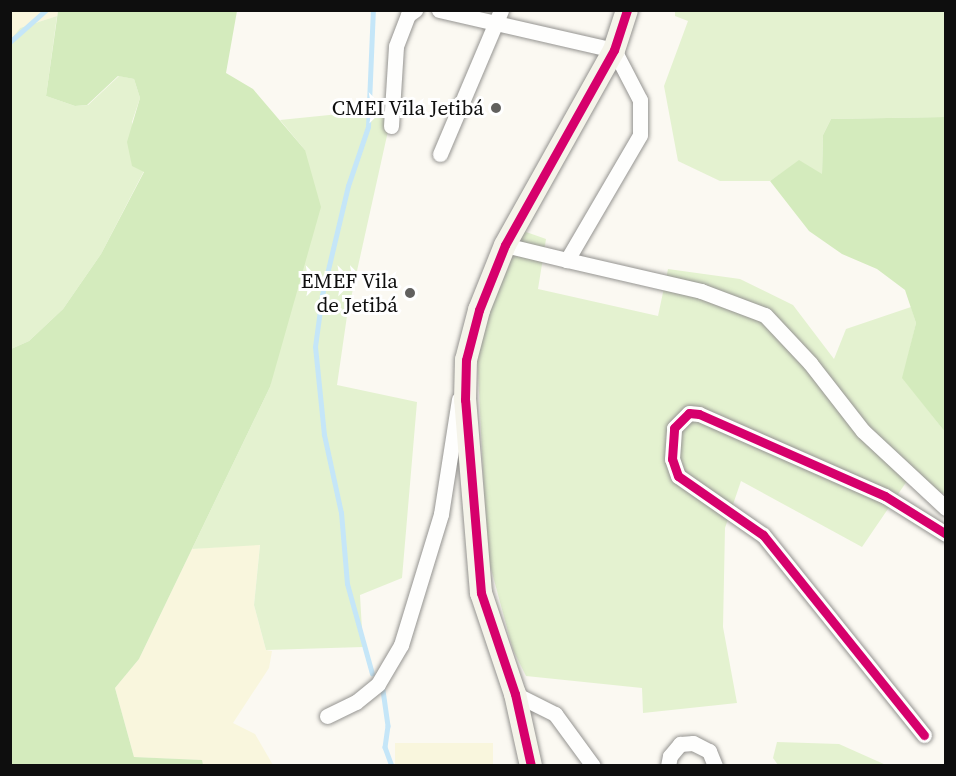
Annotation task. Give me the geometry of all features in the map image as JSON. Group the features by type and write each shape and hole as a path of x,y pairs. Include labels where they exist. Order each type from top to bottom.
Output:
{"street":[{"path":"391,126 396,46 408,15 415,10"},
{"path":"439,10 494,25 615,50"},
{"path":"440,154 501,10"},
{"path":"327,717 356,702 378,684 401,645 441,514 466,360 479,310 505,245 615,50 627,10"},
{"path":"567,260 640,135 640,100 615,50"},
{"path":"505,245 701,291 765,315 810,363 863,431 945,508"},
{"path":"466,360 465,400 481,593 515,694 531,765"},
{"path":"924,735 763,535 678,476 672,459 674,428 689,412 699,414 885,496 945,534"},
{"path":"515,694 555,714 593,765"},
{"path":"668,765 670,756 680,744 693,743 709,751 715,765"}],"shaded area":[{"path":"11,11 58,11 57,16 20,28 11,41"},
{"path":"260,544 254,605 266,650 272,651 269,668 233,723 255,734 273,765 203,765 201,760 134,757 115,688 139,659 192,549"},
{"path":"395,743 493,743 493,765 395,765"}],"green space":[{"path":"58,11 237,11 226,73 253,89 305,150 321,207 270,387 139,659 115,688 134,757 202,760 203,765 11,765 11,349 29,341 63,309 101,254 144,172 132,166 127,142 140,98 134,79 118,76 87,105 75,106 46,96"},
{"path":"675,11 945,11 945,117 831,119 823,135 822,175 799,161 770,181 720,181 678,161 664,86 688,21 675,16"},
{"path":"57,16 46,96 75,106 88,105 119,76 134,79 140,98 132,122 144,171 101,254 63,309 29,341 11,349 10,41 20,28"},
{"path":"370,102 383,105 388,131 347,316 337,385 417,402 402,578 360,595 363,647 266,650 254,605 260,545 192,549 270,387 305,150 280,120 349,113"},
{"path":"946,117 945,432 902,378 916,323 905,290 877,269 842,254 809,231 770,181 799,160 822,174 823,135 831,119"},
{"path":"512,227 546,239 538,289 658,316 668,269 740,279 793,305 834,359 846,329 911,307 916,323 903,378 945,432 945,494 907,481 862,547 741,481 725,528 723,627 737,703 643,713 642,688 526,676 513,650 487,554 477,351"},
{"path":"777,742 839,744 886,765 778,765 773,758"}],"waterway":[{"path":"10,42 46,10"},
{"path":"372,674 347,584 341,513 324,435 315,347 322,295 348,186 368,127 373,10"},
{"path":"383,690 388,726 385,747 392,766"},
{"path":"261,766 279,766"}],"cycle path":[{"path":"531,766 515,694 481,593 465,400 466,360 479,310 505,245 614,50 627,10"},
{"path":"924,735 763,535 678,476 672,459 674,428 689,413 699,414 885,496 946,534"}],"place":[{"name":"CMEI Vila Jetibá","path":"496,108"},
{"name":"EMEF Vila de Jetibá","path":"410,293"}]}
